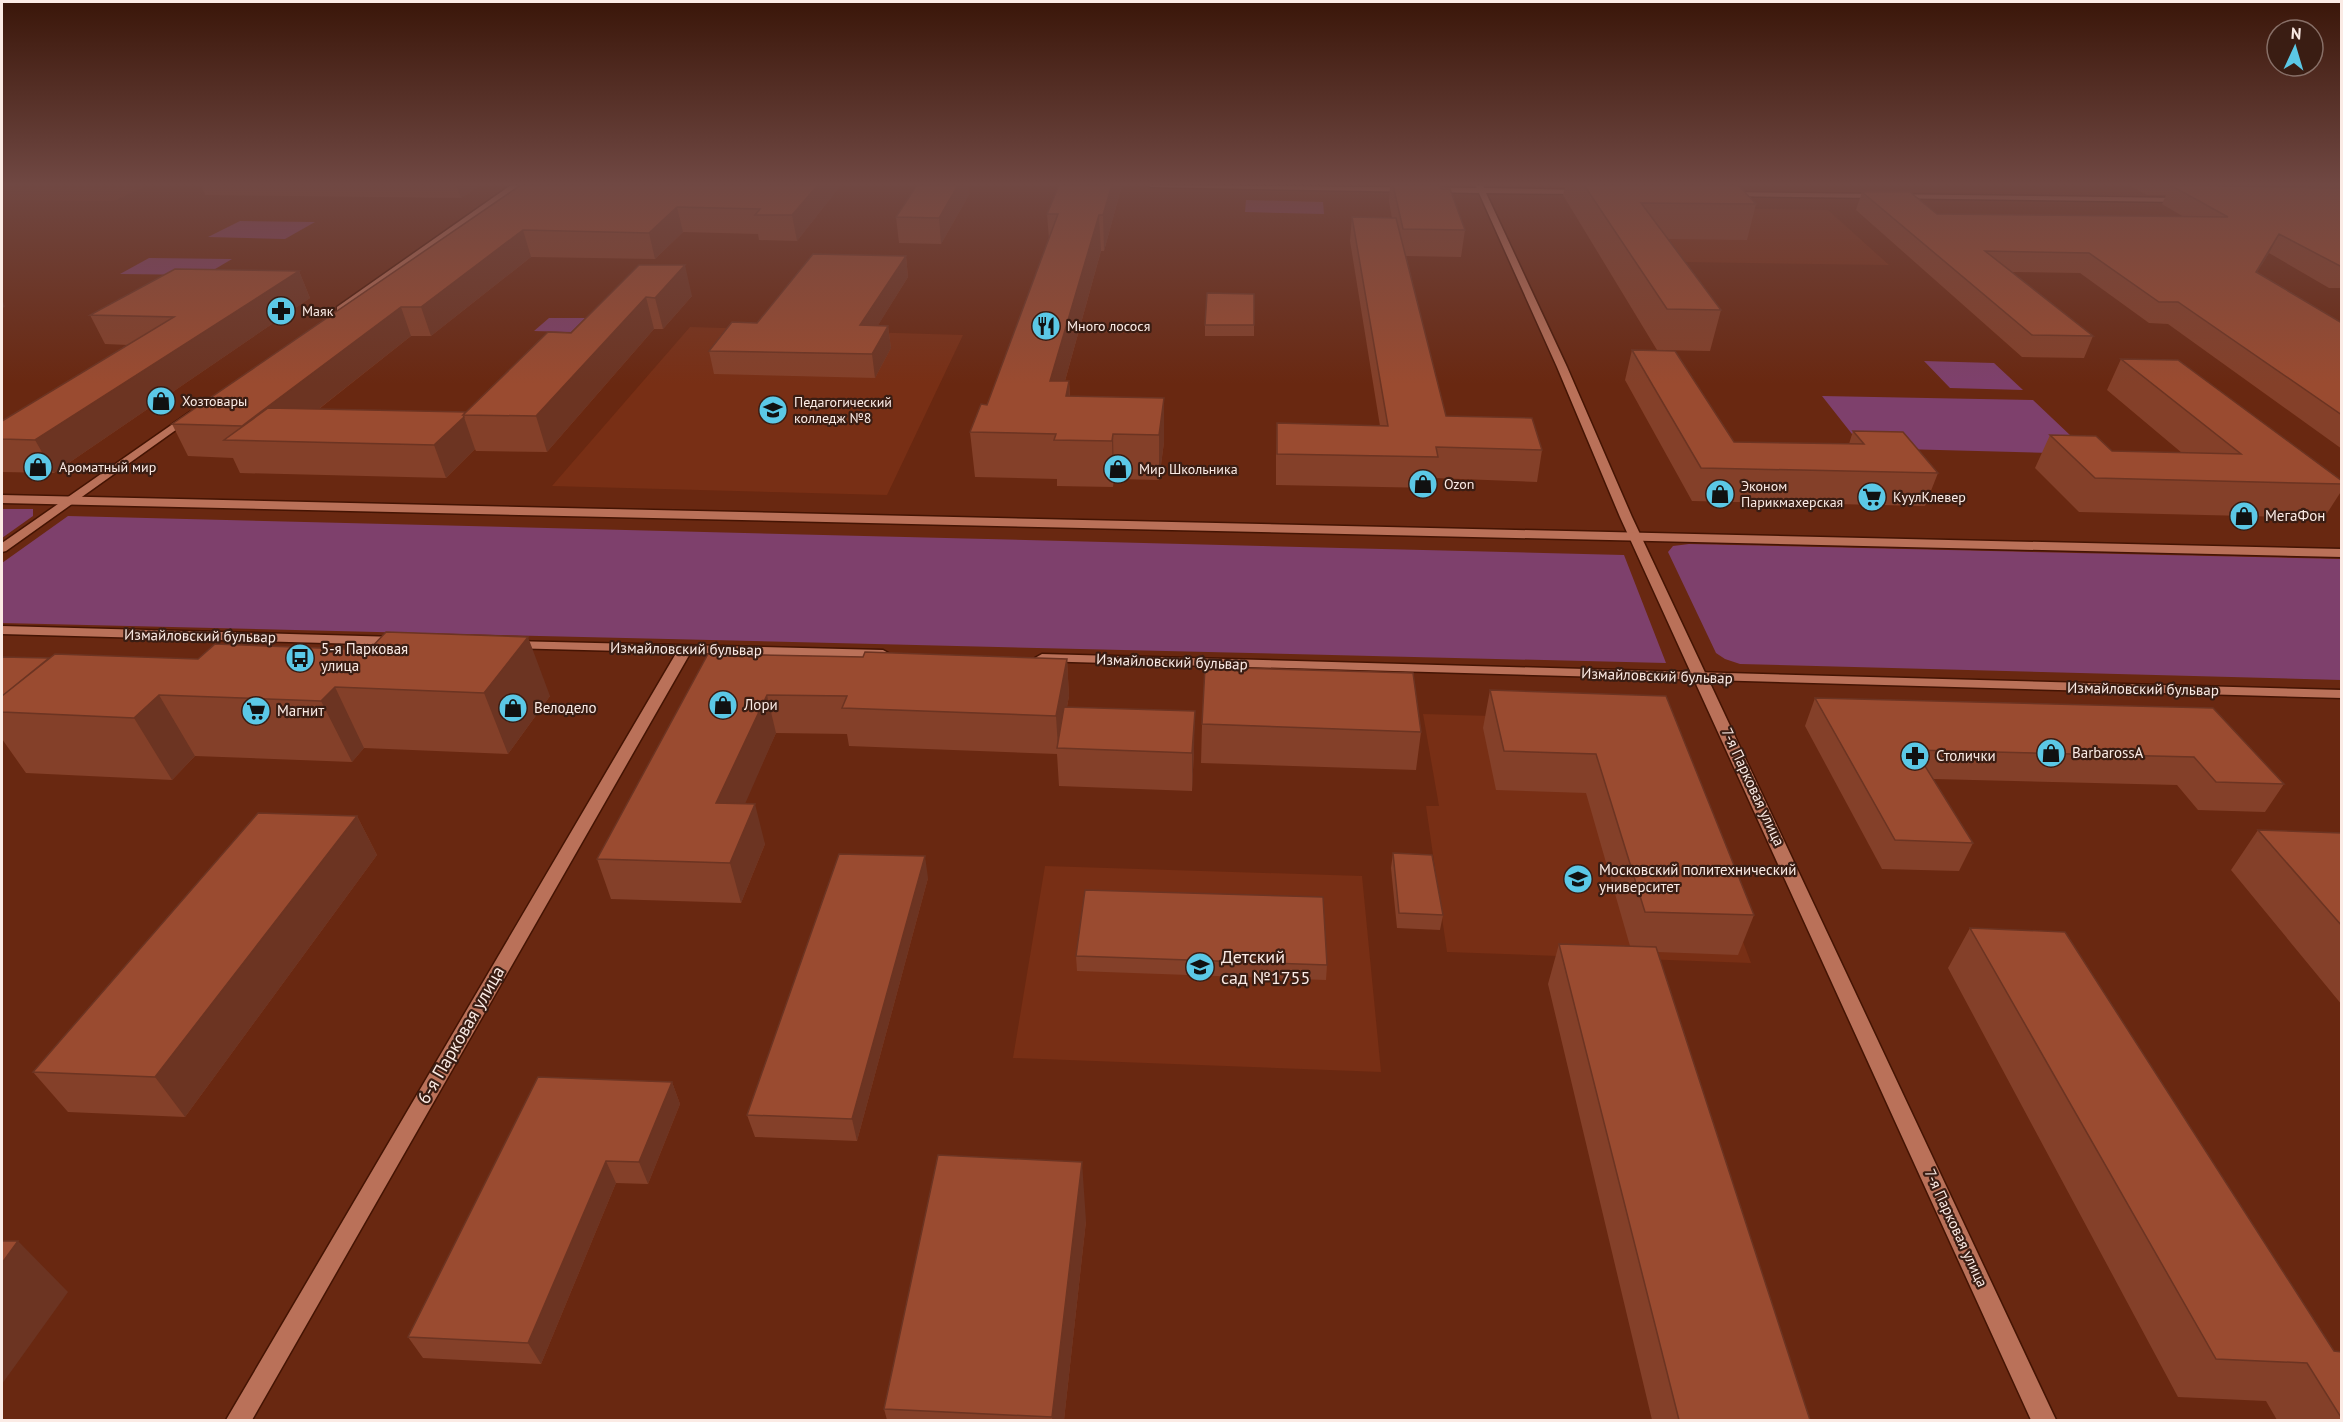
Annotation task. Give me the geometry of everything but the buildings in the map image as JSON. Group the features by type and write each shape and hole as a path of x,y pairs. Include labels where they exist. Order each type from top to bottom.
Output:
{"street":[{"path":"327,318 422,251"},
{"name":"7-я Парковая улица","path":"1509,251 1635,537 1702,677 2044,1420"},
{"path":"2,548 201,407"},
{"path":"2,499 2342,553"},
{"name":"Измайловский бульвар","path":"2,630 415,642"},
{"name":"Измайловский бульвар","path":"498,644 899,654"},
{"name":"6-я Парковая улица","path":"238,1420 685,650"},
{"name":"Измайловский бульвар","path":"1030,658 2342,694"}],"shaded area":[{"path":"1676,251 1874,251 1889,265 1684,262"},
{"path":"149,258 232,259 205,275 120,274"},
{"path":"549,318 585,318 571,332 534,331"},
{"name":"Педагогический колледж №8","path":"690,327 963,335 887,495 552,486"},
{"path":"1924,361 1994,363 2023,390 1950,388"},
{"path":"1822,396 2033,400 2090,454 1863,448"},
{"path":"2,509 33,509 33,516 2,538"},
{"path":"68,516 1624,555 1666,663 2,623 2,563"},
{"path":"1689,544 2341,559 2341,680 1740,664 1716,653 1668,552 1673,546"},
{"name":"Московский политехнический университет","path":"1423,714 1660,721 1751,963 1447,952 1426,806 1439,806"},
{"name":"Детский сад №1755","path":"1045,866 1362,876 1381,1072 1013,1058"}],"place":[{"name":"Маяк","path":"281,311"},
{"name":"Много лосося","path":"1046,326"},
{"name":"Хозтовары","path":"161,401"},
{"name":"Педагогический колледж №8","path":"773,410"},
{"name":"Ароматный мир","path":"38,467"},
{"name":"Мир Школьника","path":"1118,469"},
{"name":"Ozon","path":"1423,484"},
{"name":"Эконом Парикмахерская","path":"1720,494"},
{"name":"КуулКлевер","path":"1872,497"},
{"name":"МегаФон","path":"2244,516"},
{"name":"5-я Парковая улица","path":"300,658"},
{"name":"Лори","path":"723,705"},
{"name":"Велодело","path":"513,708"},
{"name":"Магнит","path":"256,711"},
{"name":"BarbarossA","path":"2051,753"},
{"name":"Столички","path":"1915,756"},
{"name":"Московский политехнический университет","path":"1578,879"},
{"name":"Детский сад №1755","path":"1200,967"}]}
